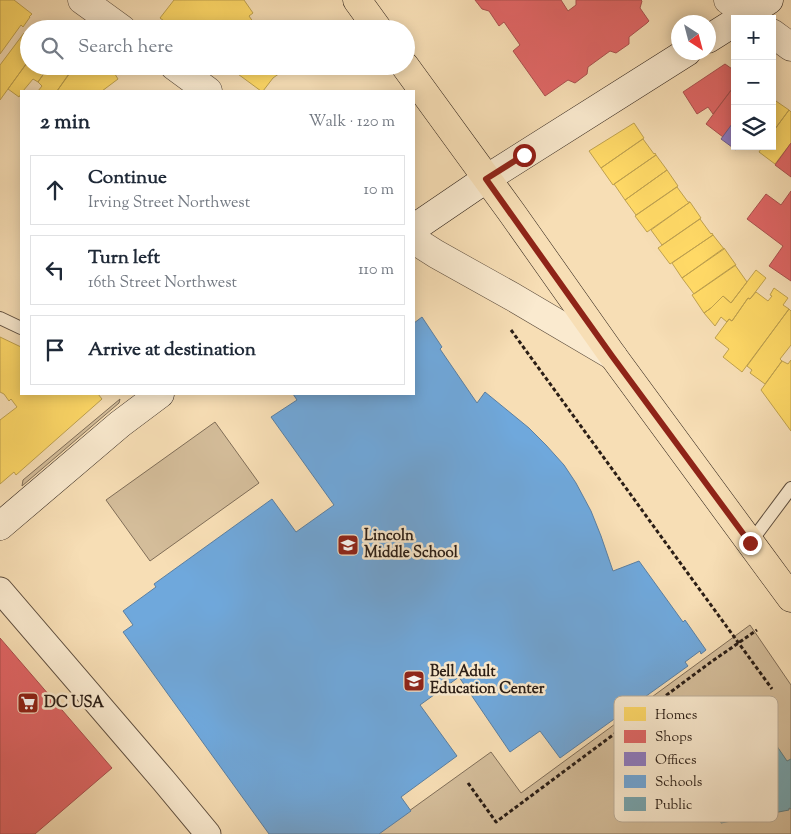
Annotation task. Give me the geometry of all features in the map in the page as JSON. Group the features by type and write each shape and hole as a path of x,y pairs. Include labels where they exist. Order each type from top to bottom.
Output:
{"main road":[{"path":"82,0 110,20"},
{"path":"357,0 371,20"},
{"path":"716,33 745,12"},
{"path":"776,36 791,47"},
{"path":"415,227 486,179 674,60"},
{"path":"186,75 207,90"},
{"path":"411,75 612,356 791,598"},
{"path":"415,241 612,356"},
{"path":"0,526 120,424 159,395"}],"street":[{"path":"0,590 164,780 208,834"}],"lane":[{"path":"0,318 20,328"},
{"path":"750,543 791,488"}],"path":[{"path":"509,326 772,689"},
{"path":"666,696 757,630"},
{"path":"468,783 496,822 614,735"}],"shaded area":[{"path":"120,399 119,403 22,486 23,480"},
{"path":"215,422 259,483 150,561 106,500"},
{"path":"750,625 791,685 791,834 377,834 491,752 521,793 614,725 614,822 778,822 778,696 653,696"}],"building: Homes":[{"path":"0,0 14,0 32,14 28,20 20,20 20,26 0,54"},
{"path":"174,0 244,0 253,13 249,16 252,20 163,20 160,18"},
{"path":"20,38 20,72 0,100 0,65"},
{"path":"20,72 20,75 43,75 38,82 33,79 24,90 20,90 19,97 8,89"},
{"path":"43,75 69,75 58,90 39,90 42,86 38,82"},
{"path":"68,75 116,75 118,79 103,90 58,90"},
{"path":"239,75 277,75 264,90 260,90"},
{"path":"776,101 789,110 776,128"},
{"path":"789,110 791,112 791,143 775,164 759,152 760,150 776,150 776,128"},
{"path":"634,123 644,138 601,168 589,151"},
{"path":"643,139 656,155 613,185 601,168"},
{"path":"656,155 667,170 625,200 614,184"},
{"path":"667,170 678,186 636,215 625,200"},
{"path":"677,187 688,202 690,202 647,232 635,216"},
{"path":"690,202 701,218 662,245 651,230"},
{"path":"700,219 713,235 670,264 658,248"},
{"path":"713,235 724,249 682,278 672,263"},
{"path":"724,248 736,265 694,294 682,278"},
{"path":"735,265 747,282 731,303 723,296 704,313 692,295"},
{"path":"756,270 766,278 750,299 748,298 732,321 729,319 727,322 721,317 715,326 704,313 723,296 731,303"},
{"path":"774,288 788,298 783,305 789,309 742,372 723,357 729,349 715,338 729,319 732,321 748,298 750,299 756,292 768,301 772,296 770,295"},
{"path":"789,309 791,311 791,345 765,384 750,373 752,370 747,366"},
{"path":"0,337 20,347 20,395 99,395 102,399 16,475 14,472 0,484 0,420 17,407 11,399 9,401 0,392"},
{"path":"791,360 791,431 761,390 782,361 788,364"}],"building: Shops":[{"path":"475,0 561,0 568,11 576,5 576,0 641,0 640,8 649,21 629,37 629,44 616,53 610,51 588,67 587,74 575,83 568,80 545,96 513,51 520,45 504,22 499,26 489,11 482,9"},
{"path":"725,64 731,68 731,90 713,114 708,107 697,114 683,92"},
{"path":"731,90 731,126 723,137 706,124"},
{"path":"791,143 791,177 775,165"},
{"path":"791,191 791,281 769,266 783,246 747,219 766,194 781,205"},
{"name":"DC USA","path":"0,638 112,768 35,834 0,834"}],"building: Offices":[{"path":"731,125 731,146 721,139"}],"building: Schools":[{"path":"422,317 442,347 440,349 477,403 485,392 529,428 564,465 591,511 613,571 639,561 683,622 685,620 706,650 701,654 700,651 685,662 688,666 646,696 614,696 614,719 560,758 540,731 510,752 459,677 420,705 457,756 401,797 411,811 379,834 269,834 123,632 133,625 123,611 156,587 154,584 272,499 296,532 334,505 271,417 297,400 294,395 415,395 415,322"}],"building: Public":[{"path":"778,748 787,761 791,759 791,809 789,808 789,810 778,812"}],"place":[{"name":"Lincoln Middle School","path":"348,545"},
{"name":"Bell Adult Education Center","path":"414,681"},
{"name":"DC USA","path":"28,703"}],"route":[{"path":"524,155 486,179 612,356 750,543"}]}
